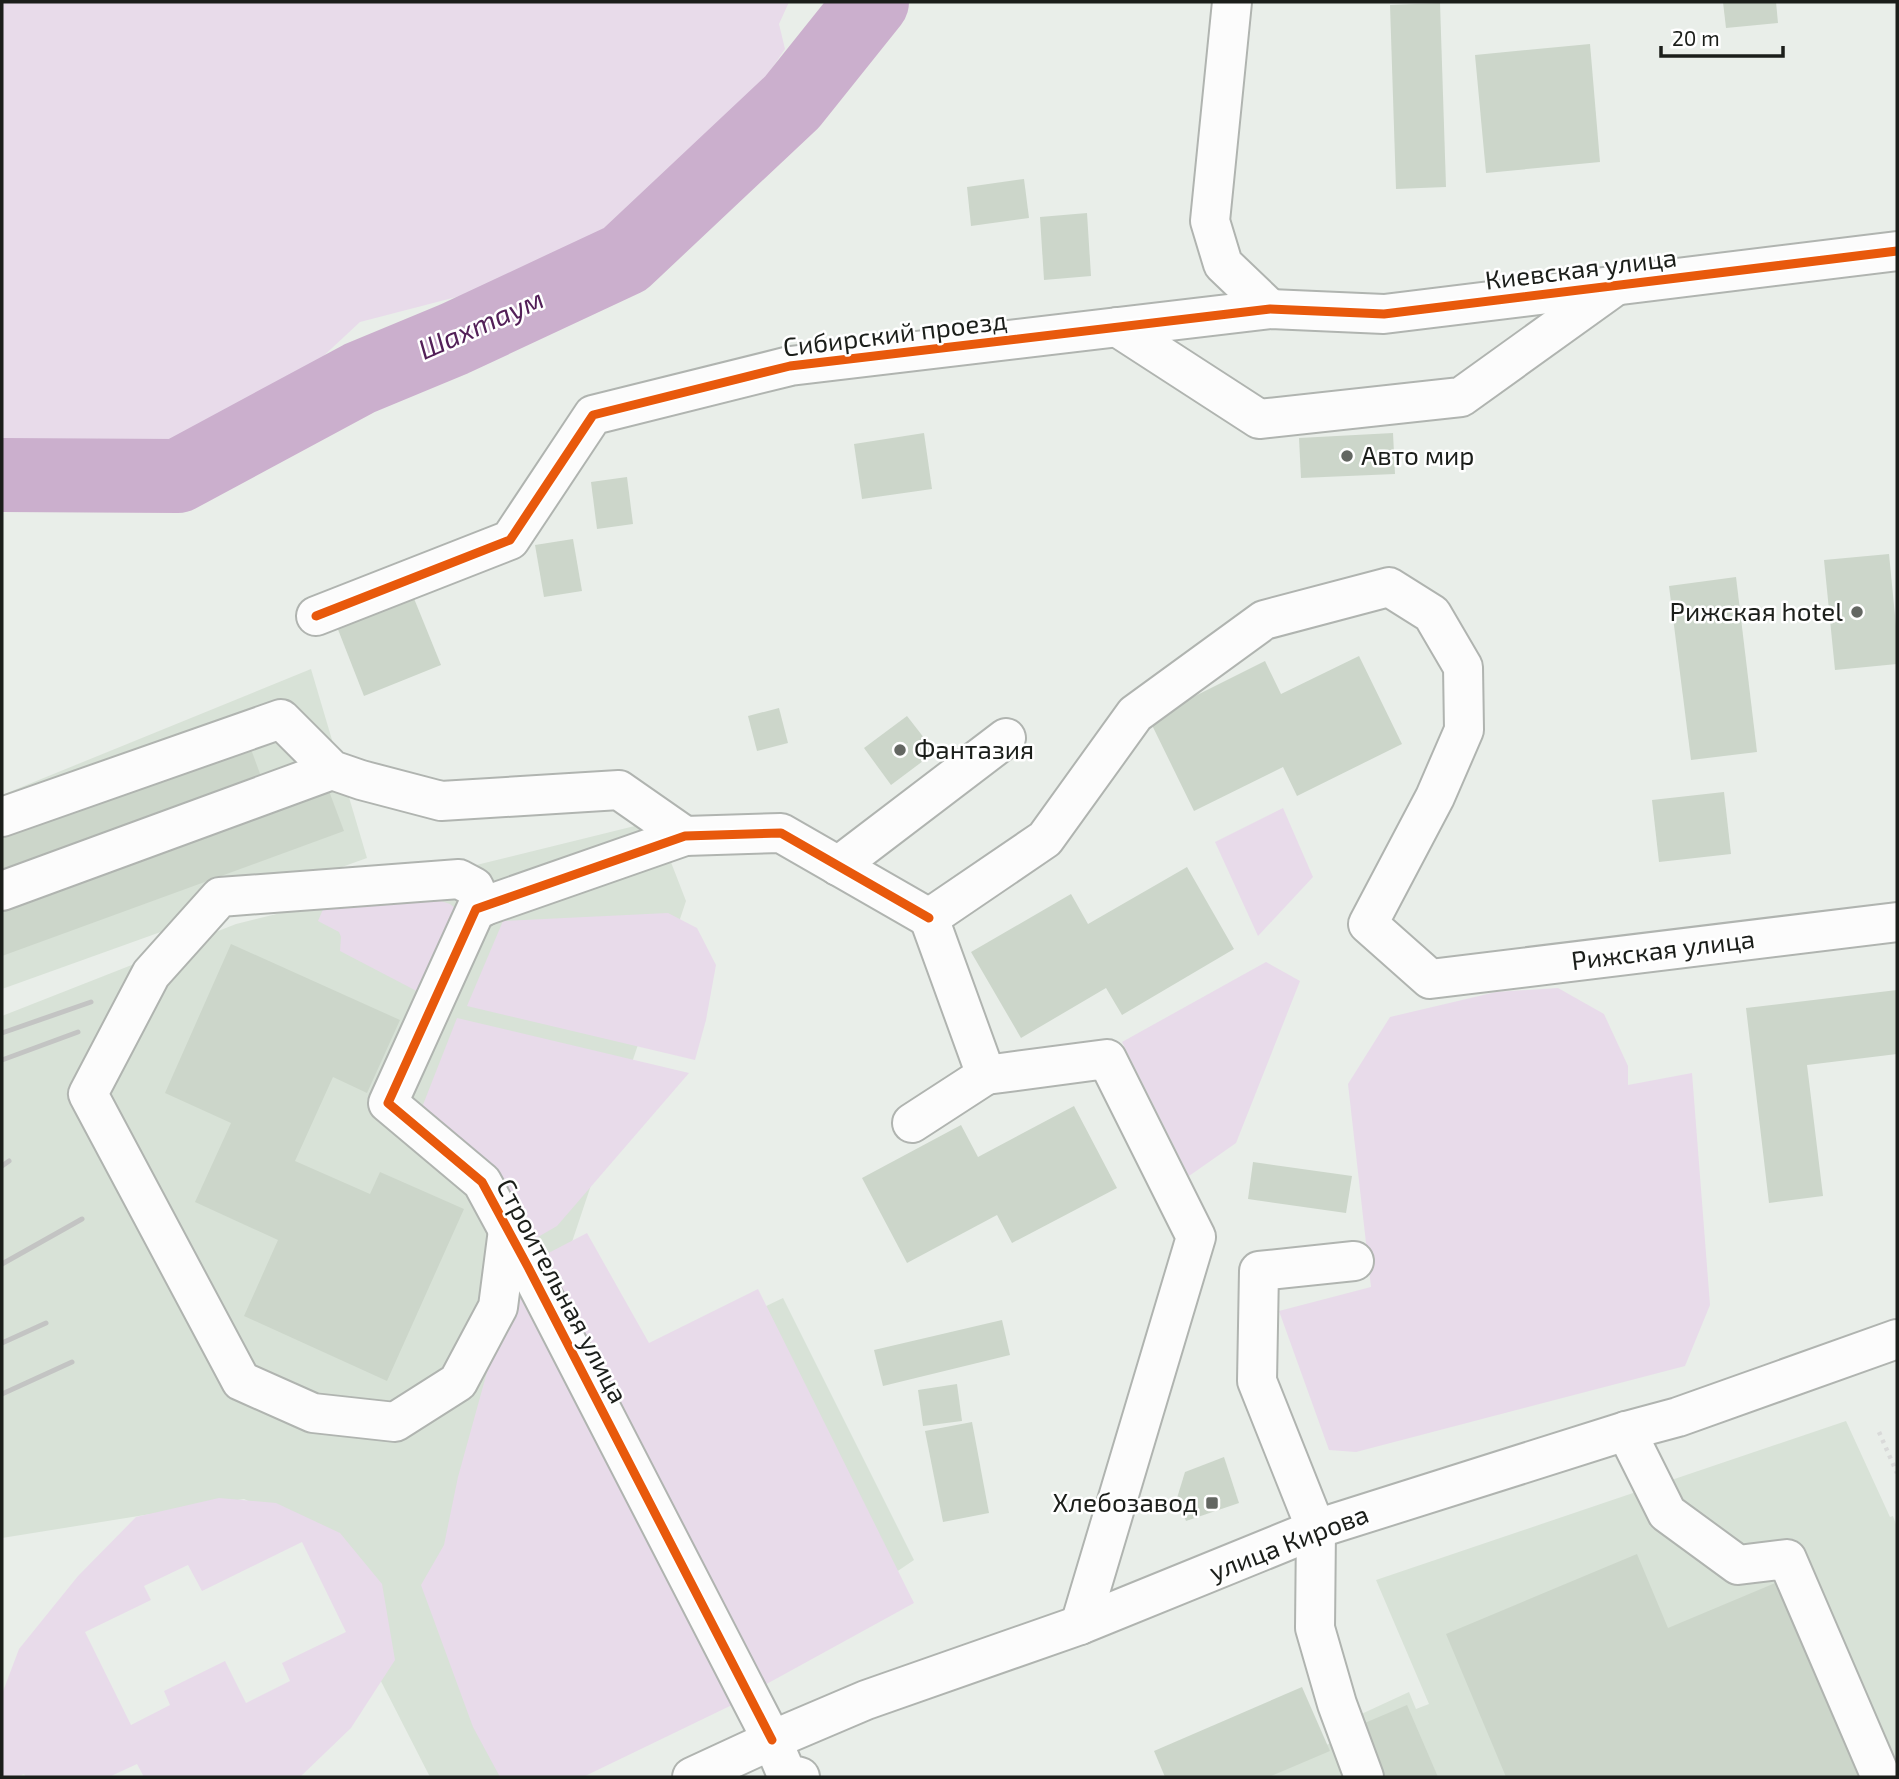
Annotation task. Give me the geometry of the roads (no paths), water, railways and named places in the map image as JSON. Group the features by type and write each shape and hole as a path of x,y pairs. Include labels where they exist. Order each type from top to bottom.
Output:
{"street":[{"path":"1232,2 1210,220 1223,264 1270,309"},
{"name":"Киевская улица","path":"1270,309 1384,314 1897,251"},
{"path":"1117,327 1259,419 1461,397 1616,286"},
{"name":"Сибирский проезд","path":"316,616 510,540 593,415 790,366 1270,309"},
{"name":"Рижская улица","path":"929,918 1045,839 1135,714 1264,620 1389,587 1432,614 1463,667 1464,730 1435,797 1368,925 1430,979 1897,922"},
{"path":"2,817 281,719 332,769 362,780 441,801 619,790 685,836"},
{"path":"838,866 1006,738"},
{"path":"2,891 332,769"},
{"path":"508,1230 498,1307 458,1382 395,1422 313,1413 241,1381 89,1094 151,974 220,897 459,879 474,887 484,907 685,836 781,833 929,918 986,1075"},
{"name":"Строительная улица","path":"484,907 476,909 388,1103 482,1182 772,1740 786,1773 800,1777"},
{"path":"912,1123 986,1075 1107,1059 1196,1237 1080,1625"},
{"path":"1354,1261 1259,1271 1257,1381 1316,1529 1315,1628 1337,1704 1364,1777"},
{"name":"улица Кирова","path":"692,1777 866,1700 1080,1625 1316,1529 1678,1417 1897,1339"},
{"path":"1626,1431 1667,1513 1738,1565 1787,1559 1881,1777"}],"waterway":[{"name":"Шахтаум","path":"2,475 178,476 360,378 454,339 625,259 792,102 872,2"}],"railway":[{"path":"2,1033 91,1002"},
{"path":"2,1060 78,1032"},
{"path":"2,1166 9,1161"},
{"path":"2,1264 82,1219"},
{"path":"2,1343 46,1323"},
{"path":"2,1394 72,1362"}],"place":[{"name":"Авто мир","path":"1347,456"},
{"name":"Рижская hotel","path":"1857,612"},
{"name":"Фантазия","path":"900,750"},
{"name":"Хлебозавод","path":"1212,1503"}]}
